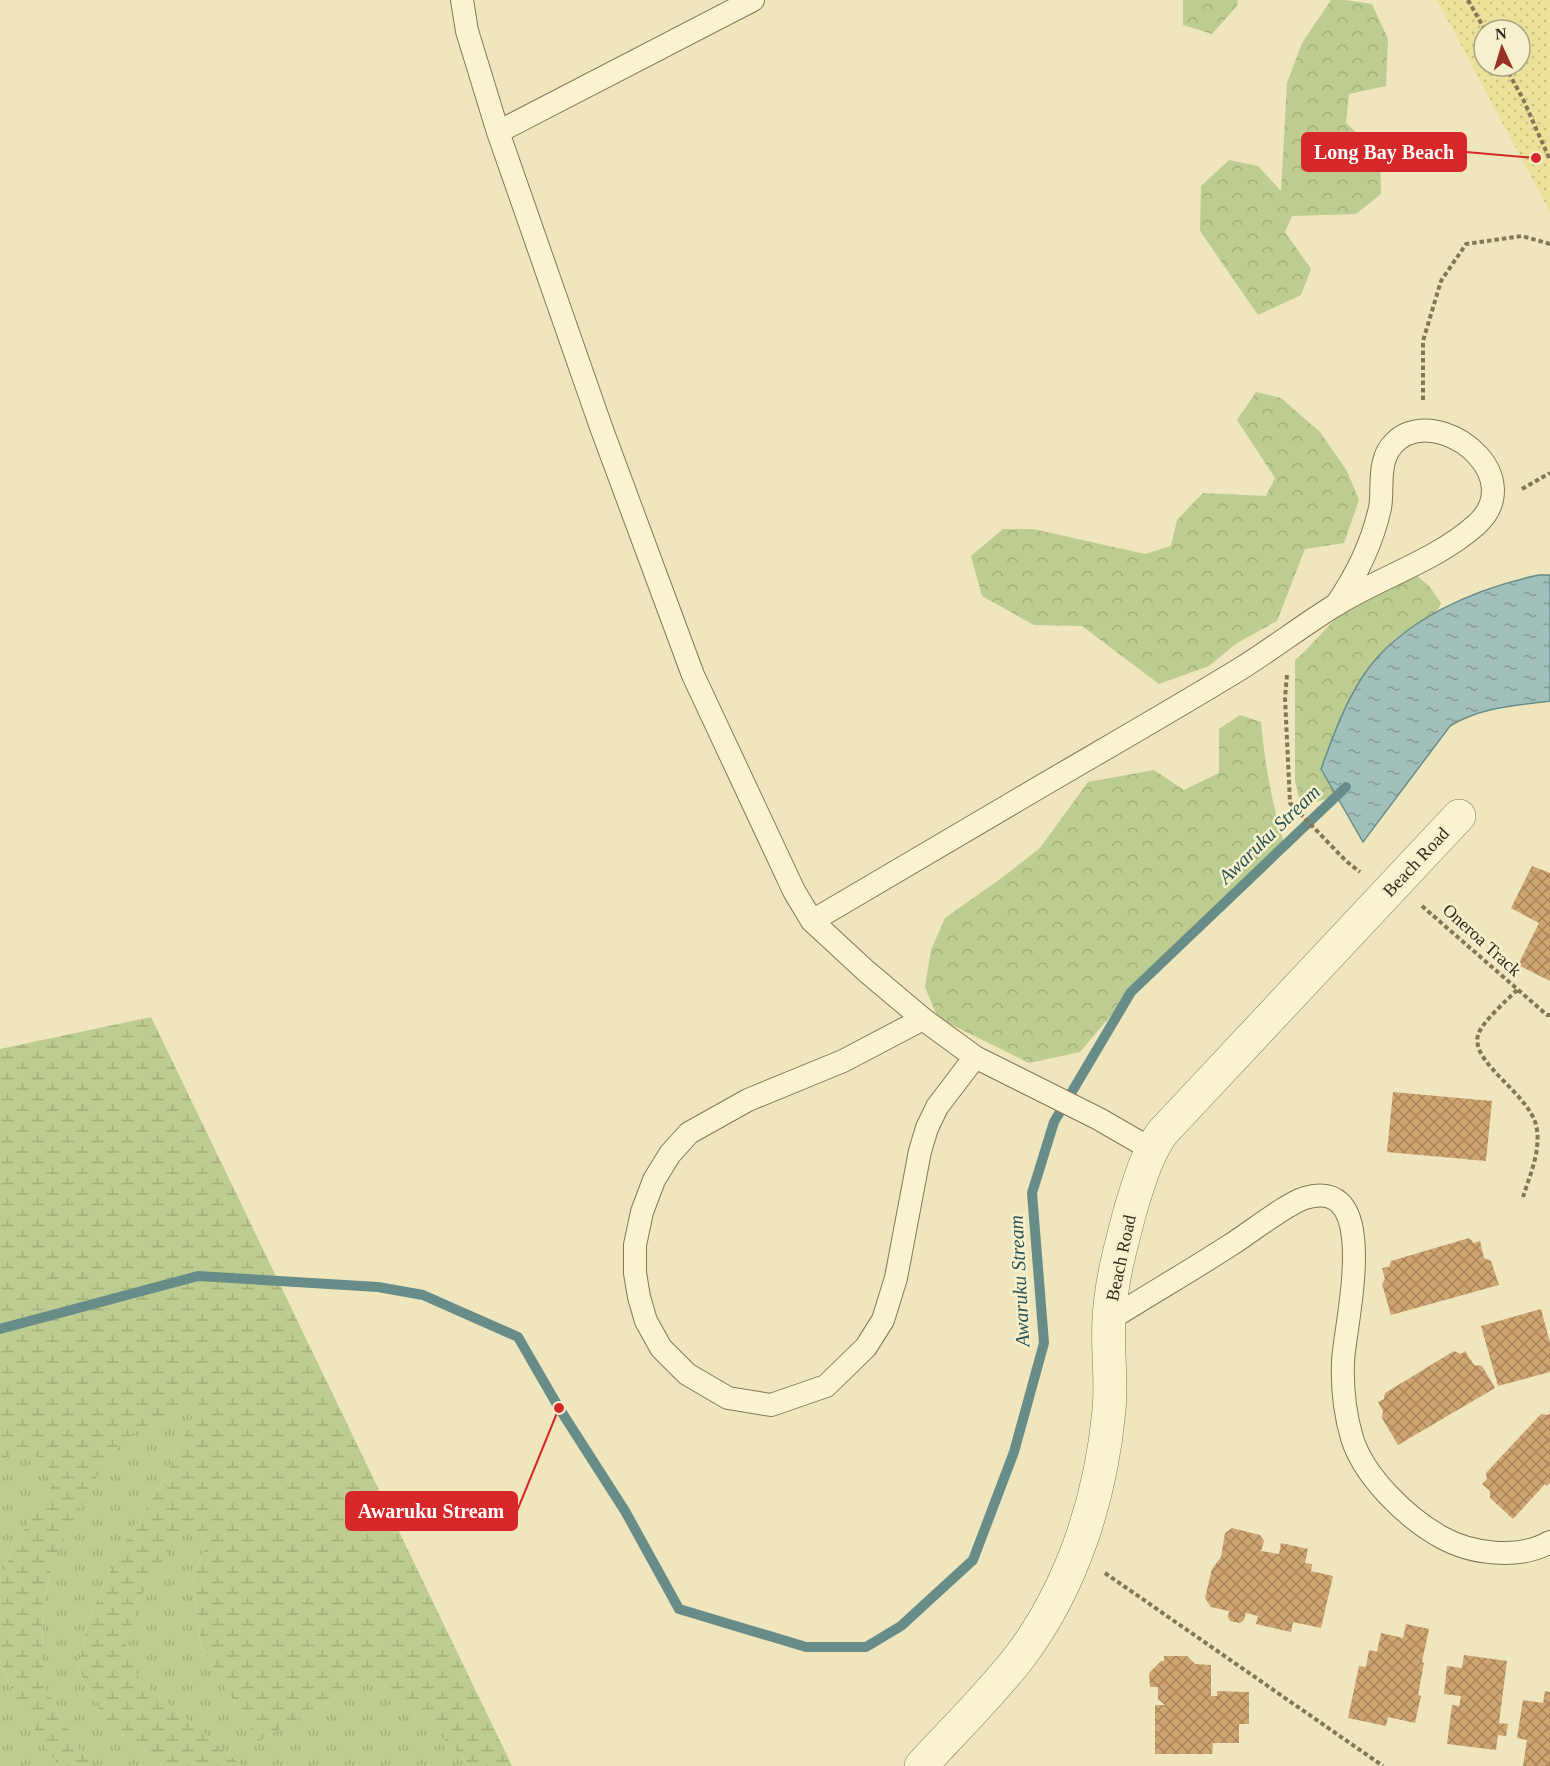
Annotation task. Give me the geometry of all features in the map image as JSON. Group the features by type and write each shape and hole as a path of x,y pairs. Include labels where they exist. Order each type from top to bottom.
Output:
{"street":[{"name":"Beach Road","path":"921,1766 1021,1654 1053,1602 1077,1554 1094,1499 1110,1408 1109,1320 1118,1255 1151,1149 1161,1133 1459,816"}],"lane":[{"path":"462,0 467,31 498,132 601,427 693,675 794,891 812,921 866,971 923,1019 975,1057 1099,1119 1151,1149"},
{"path":"498,132 753,0"},
{"path":"812,921 1241,669 1336,605 1423,561 1475,525 1490,507 1494,493 1494,482 1488,468 1476,454 1459,440 1442,433 1423,431 1408,434 1394,442 1385,455 1380,509 1369,542 1354,580 1336,605"},
{"path":"923,1019 843,1061 748,1100 689,1133 670,1154 654,1180 642,1212 636,1245 635,1273 646,1321 661,1348 687,1374 728,1398 771,1405 826,1386 866,1347 883,1320 896,1278 927,1128 937,1107 975,1057"},
{"path":"1109,1320 1299,1200 1318,1196 1328,1197 1344,1209 1353,1231 1355,1262 1343,1361 1344,1390 1353,1441 1364,1462 1381,1487 1401,1509 1422,1527 1448,1541 1472,1549 1499,1552 1521,1552 1550,1542"}],"path":[{"path":"1468,0 1478,18"},
{"path":"1512,78 1550,160"},
{"path":"1423,431 1423,341 1441,281 1466,244 1522,236 1550,244"},
{"path":"1292,635 1285,698 1290,803 1346,861"},
{"name":"Oneroa Track","path":"1397,883 1517,990 1547,1015 1550,1015"},
{"path":"1517,990 1484,1027 1478,1036 1478,1046 1483,1058 1526,1103 1537,1128 1536,1156 1523,1197"},
{"path":"1077,1554 1383,1766"}],"green space":[{"path":"1183,0 1238,0 1237,6 1212,34 1183,25"},
{"path":"1331,0 1372,4 1388,39 1386,86 1349,94 1346,123 1380,154 1381,194 1356,214 1292,216 1285,232 1311,269 1301,295 1258,315 1200,231 1201,186 1229,160 1258,166 1281,191 1287,83 1302,43"},
{"path":"1256,392 1281,398 1320,432 1347,471 1359,500 1344,543 1305,549 1277,621 1237,643 1209,666 1159,684 1082,626 1034,625 982,596 971,556 1003,529 1033,529 1145,554 1171,546 1177,520 1203,493 1266,496 1275,478 1237,420"},
{"path":"1416,575 1429,586 1441,603 1433,615 1396,638 1382,652 1351,699 1321,768 1337,796 1301,806 1295,780 1295,660 1347,610"},
{"path":"1240,715 1261,722 1270,785 1285,846 1131,992 1080,1052 1029,1063 938,1018 925,987 931,950 945,918 1040,848 1088,782 1154,770 1184,790 1219,773 1219,729"},
{"path":"151,1017 512,1766 468,1766 463,1757 373,1675 258,1742 201,1647 193,1579 210,1535 140,1680 242,1766 165,1766 104,1720 78,1668 88,1620 118,1554 166,1476 202,1395 54,1560 43,1604 42,1658 77,1746 94,1766 58,1766 15,1699 0,1660 0,1582 13,1547 55,1480 21,1453 0,1460 0,1049"},
{"path":"203,1394 166,1476 118,1554 88,1620 78,1668 104,1720 165,1766 94,1766 77,1746 47,1690 42,1658 43,1604 54,1560 105,1461 135,1432"},
{"path":"21,1453 44,1458 55,1480 13,1547 0,1582 0,1460"},
{"path":"185,1526 210,1535 193,1579 201,1647 258,1742 373,1675 463,1757 468,1766 242,1766 140,1680 125,1647 142,1594"},
{"path":"0,1660 15,1699 58,1766 0,1766"}],"sand":[{"path":"1437,0 1550,0 1550,212 1479,78 1532,78 1532,18 1472,18 1472,66"}],"water":[{"path":"1539,575 1550,575 1550,701 1486,711 1450,726 1363,842 1321,769 1345,709 1363,676 1397,638 1441,609 1490,588"}],"building":[{"path":"1532,866 1550,873 1550,981 1518,965 1539,923 1511,908"},
{"path":"1393,1092 1492,1101 1486,1161 1387,1152"},
{"path":"1469,1238 1474,1243 1480,1241 1484,1258 1491,1261 1499,1285 1391,1315 1382,1284 1385,1279 1382,1268 1389,1267 1391,1261"},
{"path":"1541,1309 1550,1343 1550,1372 1498,1386 1481,1326"},
{"path":"1454,1351 1461,1354 1465,1351 1474,1365 1482,1366 1495,1388 1398,1445 1382,1418 1383,1411 1378,1402 1384,1399 1385,1393"},
{"path":"1550,1413 1550,1483 1547,1486 1545,1484 1513,1519 1490,1498 1490,1491 1482,1484 1487,1479 1486,1473 1541,1414"},
{"path":"1232,1528 1260,1535 1264,1541 1261,1551 1279,1554 1281,1543 1308,1549 1305,1563 1312,1564 1311,1571 1333,1576 1321,1628 1293,1622 1291,1632 1256,1624 1258,1616 1246,1613 1244,1620 1240,1623 1230,1621 1229,1611 1211,1607 1205,1598 1212,1569 1221,1557 1225,1533"},
{"path":"1406,1624 1429,1629 1422,1662 1424,1663 1418,1695 1421,1696 1415,1723 1388,1717 1386,1726 1348,1718 1359,1666 1366,1667 1369,1650 1377,1652 1381,1633 1403,1638"},
{"path":"1464,1655 1507,1661 1499,1723 1508,1724 1506,1736 1498,1735 1496,1750 1447,1744 1452,1705 1459,1706 1461,1696 1444,1694 1447,1666 1462,1668"},
{"path":"1164,1656 1187,1656 1195,1664 1211,1665 1211,1696 1217,1696 1217,1691 1249,1692 1249,1724 1239,1724 1239,1743 1213,1743 1212,1754 1155,1754 1155,1705 1165,1705 1158,1699 1158,1687 1150,1687 1149,1673 1161,1661 1164,1661"},
{"path":"1545,1691 1550,1692 1550,1766 1523,1766 1527,1740 1517,1738 1523,1700 1543,1703"}],"waterway":[{"name":"Awaruku Stream","path":"0,1329 198,1276 378,1287 423,1295 518,1337 559,1408 625,1511 679,1609 806,1647 866,1647 901,1626 973,1560 1014,1452 1044,1343 1032,1193 1054,1122 1131,992 1346,787"}],"place":[{"name":"Long Bay Beach","path":"1536,158"},
{"name":"Awaruku Stream","path":"559,1408"}]}
